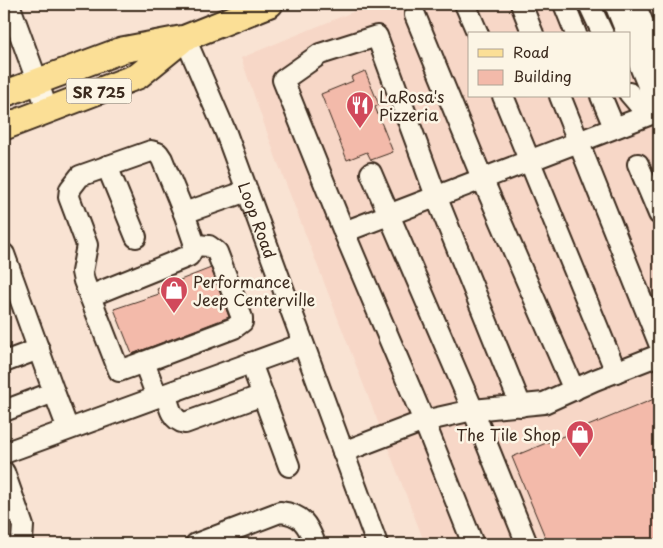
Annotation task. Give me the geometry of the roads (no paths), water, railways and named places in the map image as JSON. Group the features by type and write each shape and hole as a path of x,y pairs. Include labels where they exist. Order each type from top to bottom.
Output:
{"main road":[{"name":"SR 725","path":"4,94 122,50 185,38 270,4"},
{"name":"SR 725","path":"4,128 138,76 185,38"}],"street":[{"path":"9,4 48,111"},
{"path":"465,4 477,32"},
{"path":"521,4 532,32"},
{"path":"564,4 575,32"},
{"path":"589,4 601,32"},
{"path":"615,4 626,32"},
{"path":"635,4 659,62"},
{"path":"415,15 482,178 574,390"},
{"path":"473,544 283,80 320,54 377,36 436,196 521,406"},
{"name":"Loop Road","path":"185,38 226,133 377,544"},
{"path":"630,41 651,93 653,113"},
{"path":"630,94 653,113"},
{"path":"504,98 616,372"},
{"path":"561,98 659,343"},
{"path":"602,98 614,127"},
{"path":"344,232 653,113"},
{"path":"90,296 182,260 189,256 195,245 184,213 158,153 143,152 80,176 70,189 69,197 88,245 82,272 90,296 119,371 234,328 242,322 217,252 209,246 195,245"},
{"path":"638,164 659,214"},
{"path":"107,166 136,237"},
{"path":"371,173 473,410 526,544"},
{"path":"184,213 247,191"},
{"path":"4,254 68,430"},
{"path":"4,453 303,344"},
{"path":"4,362 38,349"},
{"path":"343,452 424,421 473,410 544,403 659,355"},
{"path":"144,362 172,415 176,420 185,423 263,395"},
{"path":"251,363 289,466"},
{"path":"4,411 54,392"},
{"path":"4,472 8,498 23,526 22,541 18,544"},
{"path":"196,544 280,512 300,517 308,525 315,544"}],"place":[{"name":"LaRosa's Pizzeria","path":"360,129"},
{"name":"Performance Jeep Centerville","path":"174,314"},
{"name":"The Tile Shop","path":"580,458"}]}
